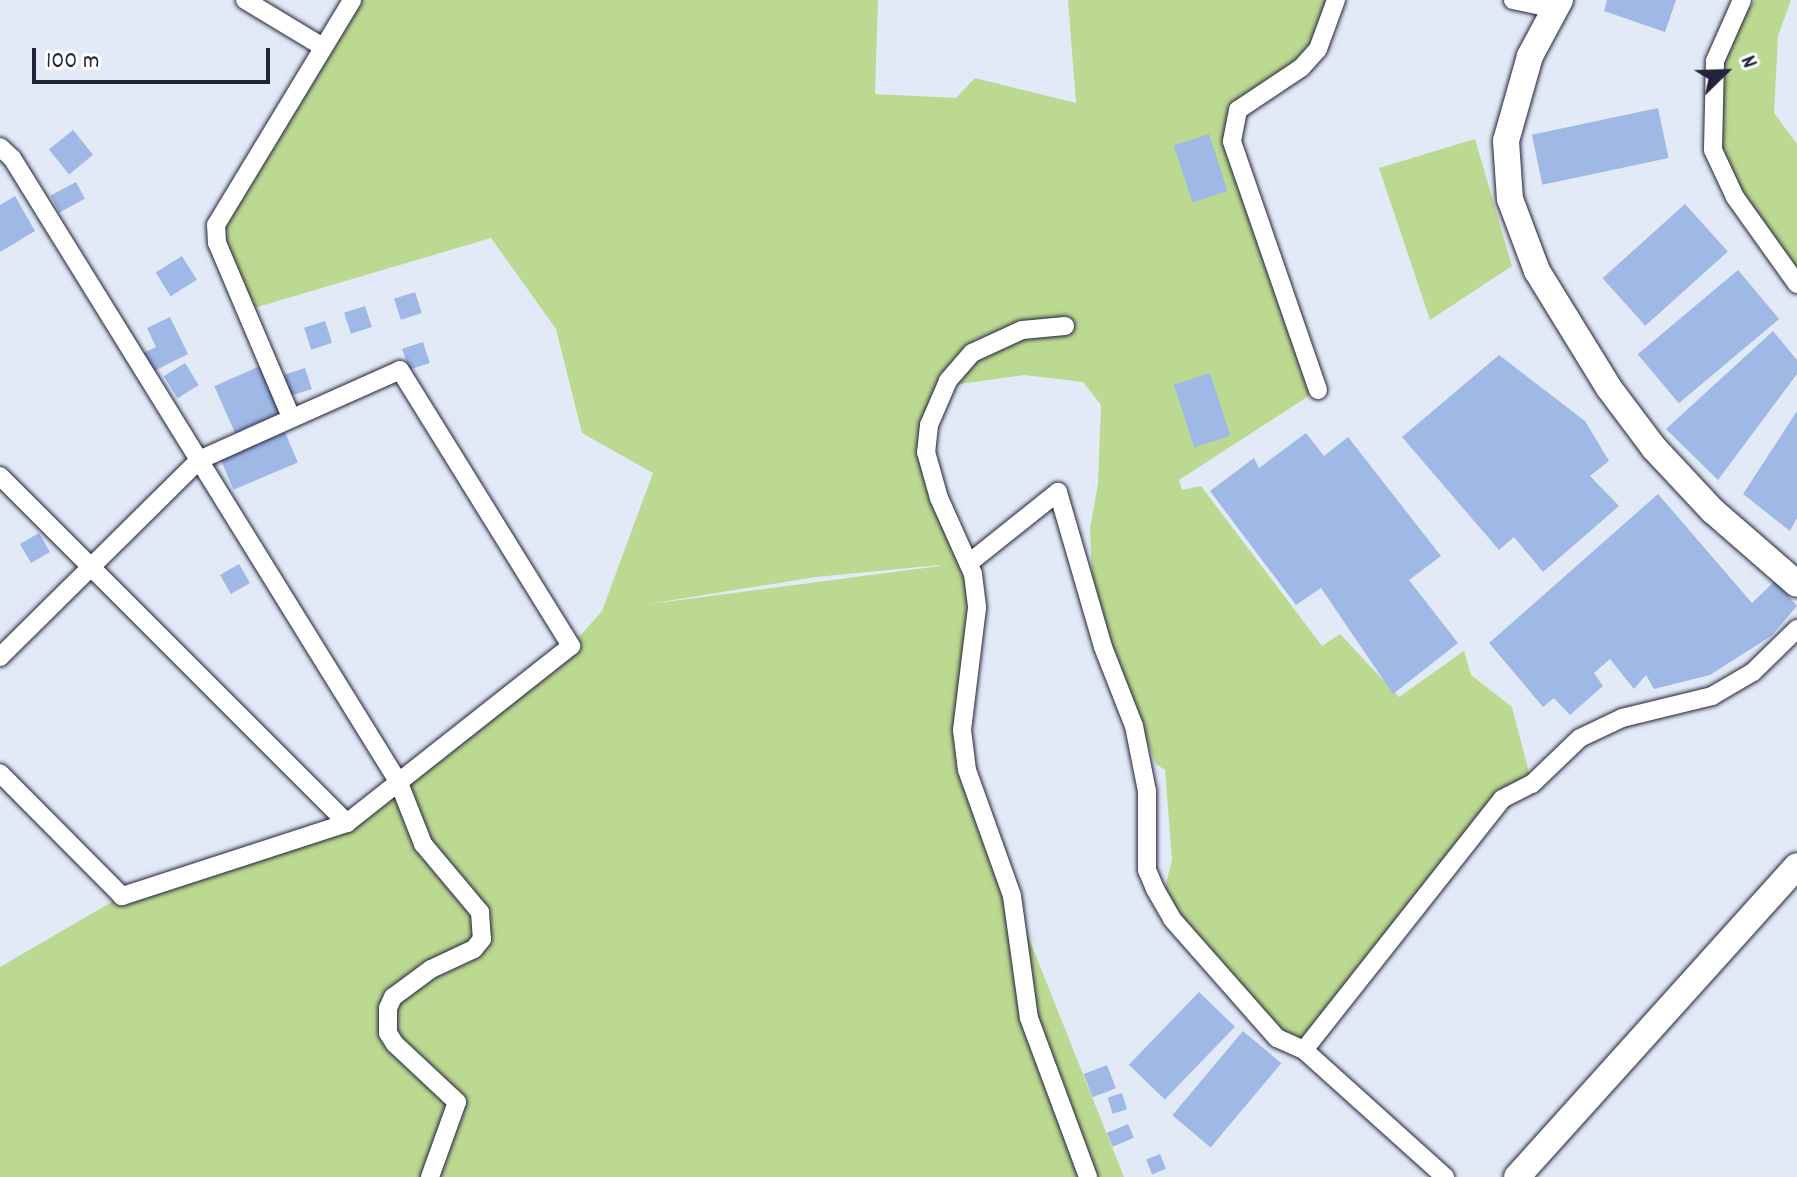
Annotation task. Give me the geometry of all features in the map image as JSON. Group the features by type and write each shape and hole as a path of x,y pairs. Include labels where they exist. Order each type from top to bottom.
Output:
{"street":[{"path":"245,0 323,47"},
{"path":"291,417 217,243 216,225 352,0"},
{"path":"1318,390 1232,141 1238,110 1301,68 1318,49 1336,0"},
{"path":"1513,0 1558,5 1530,56 1506,141 1510,199 1537,271 1609,388 1654,448 1713,511 1797,584"},
{"path":"1742,0 1715,61 1713,150 1735,197 1797,284"},
{"path":"0,147 12,158 399,783 423,844 471,900 484,926 474,949 431,969 393,997 388,1008 388,1033 395,1044 457,1102 430,1177"},
{"path":"1065,326 1022,330 972,353 952,374 929,425 926,452 932,478 969,563 977,608 962,730 967,770 1012,896 1029,1018 1088,1177"},
{"path":"0,657 199,460 400,370 571,646 347,823 122,896 0,773"},
{"path":"0,476 347,823"},
{"path":"969,563 1058,492 1103,647 1134,726 1147,791 1147,870 1155,889 1172,919 1277,1038 1304,1050 1445,1177"},
{"path":"1304,1050 1502,799 1532,784 1580,738 1622,718 1712,696 1753,672 1797,629"},
{"path":"1517,1177 1797,866"}],"green space":[{"path":"352,0 878,0 875,94 956,98 975,78 1076,103 1068,0 1340,0 1301,68 1233,123 1318,390 1179,480 1182,490 1201,486 1322,646 1340,634 1399,697 1464,651 1471,675 1512,707 1532,784 1466,840 1304,1050 1269,1028 1162,901 1172,859 1165,770 1156,764 1117,665 1092,580 1090,529 1098,484 1101,405 1083,382 1024,375 946,386 928,432 969,563 962,730 1024,926 1124,1177 0,1177 0,967 122,896 373,803 571,646 602,611 653,473 582,433 556,329 491,238 254,308 216,225","holes":["940,566 642,605 816,577"]},
{"path":"1755,0 1791,0 1778,36 1774,113 1797,144 1797,283 1750,221 1721,150 1715,61"},
{"path":"1475,139 1512,266 1430,320 1379,168"}],"building":[{"path":"1607,0 1676,0 1665,32 1604,11"},
{"path":"1658,108 1669,158 1542,185 1532,135"},
{"path":"73,130 93,155 69,174 49,150"},
{"path":"1209,134 1228,191 1192,202 1174,145"},
{"path":"76,182 85,199 59,212 50,196"},
{"path":"15,196 35,231 0,252 0,205"},
{"path":"1685,204 1728,252 1645,326 1603,278"},
{"path":"182,256 197,280 171,296 156,272"},
{"path":"1738,270 1779,319 1679,403 1638,354"},
{"path":"415,292 422,313 401,320 394,299"},
{"path":"365,306 372,327 351,334 344,313"},
{"path":"170,317 188,354 152,372 143,353 156,347 147,328"},
{"path":"325,321 332,343 311,350 304,328"},
{"path":"1773,331 1797,360 1797,374 1718,480 1666,429"},
{"path":"423,342 430,363 409,370 402,349"},
{"path":"1499,355 1585,421 1609,461 1590,476 1619,506 1543,572 1514,537 1499,550 1402,437"},
{"path":"185,363 199,385 178,398 164,376"},
{"path":"260,366 281,413 235,433 214,386"},
{"path":"305,368 312,389 291,396 284,375"},
{"path":"1210,373 1230,436 1194,448 1174,385"},
{"path":"1797,411 1797,518 1790,531 1743,494"},
{"path":"285,432 298,462 233,490 221,459"},
{"path":"1306,433 1324,456 1348,437 1441,556 1409,580 1458,643 1393,694 1321,588 1296,605 1210,491 1254,458 1259,468"},
{"path":"1658,494 1752,603 1775,581 1797,606 1771,636 1710,675 1654,689 1646,675 1634,689 1610,659 1594,673 1603,686 1570,715 1554,698 1543,707 1489,643"},
{"path":"39,533 50,552 31,563 20,544"},
{"path":"239,564 250,583 231,594 220,575"},
{"path":"1199,992 1235,1027 1165,1099 1129,1065"},
{"path":"1243,1031 1281,1063 1211,1147 1172,1115"},
{"path":"1107,1065 1116,1088 1093,1097 1084,1074"},
{"path":"1122,1093 1127,1109 1113,1114 1108,1097"},
{"path":"1128,1124 1134,1138 1113,1147 1107,1133"},
{"path":"1160,1154 1166,1169 1152,1174 1146,1160"}]}
